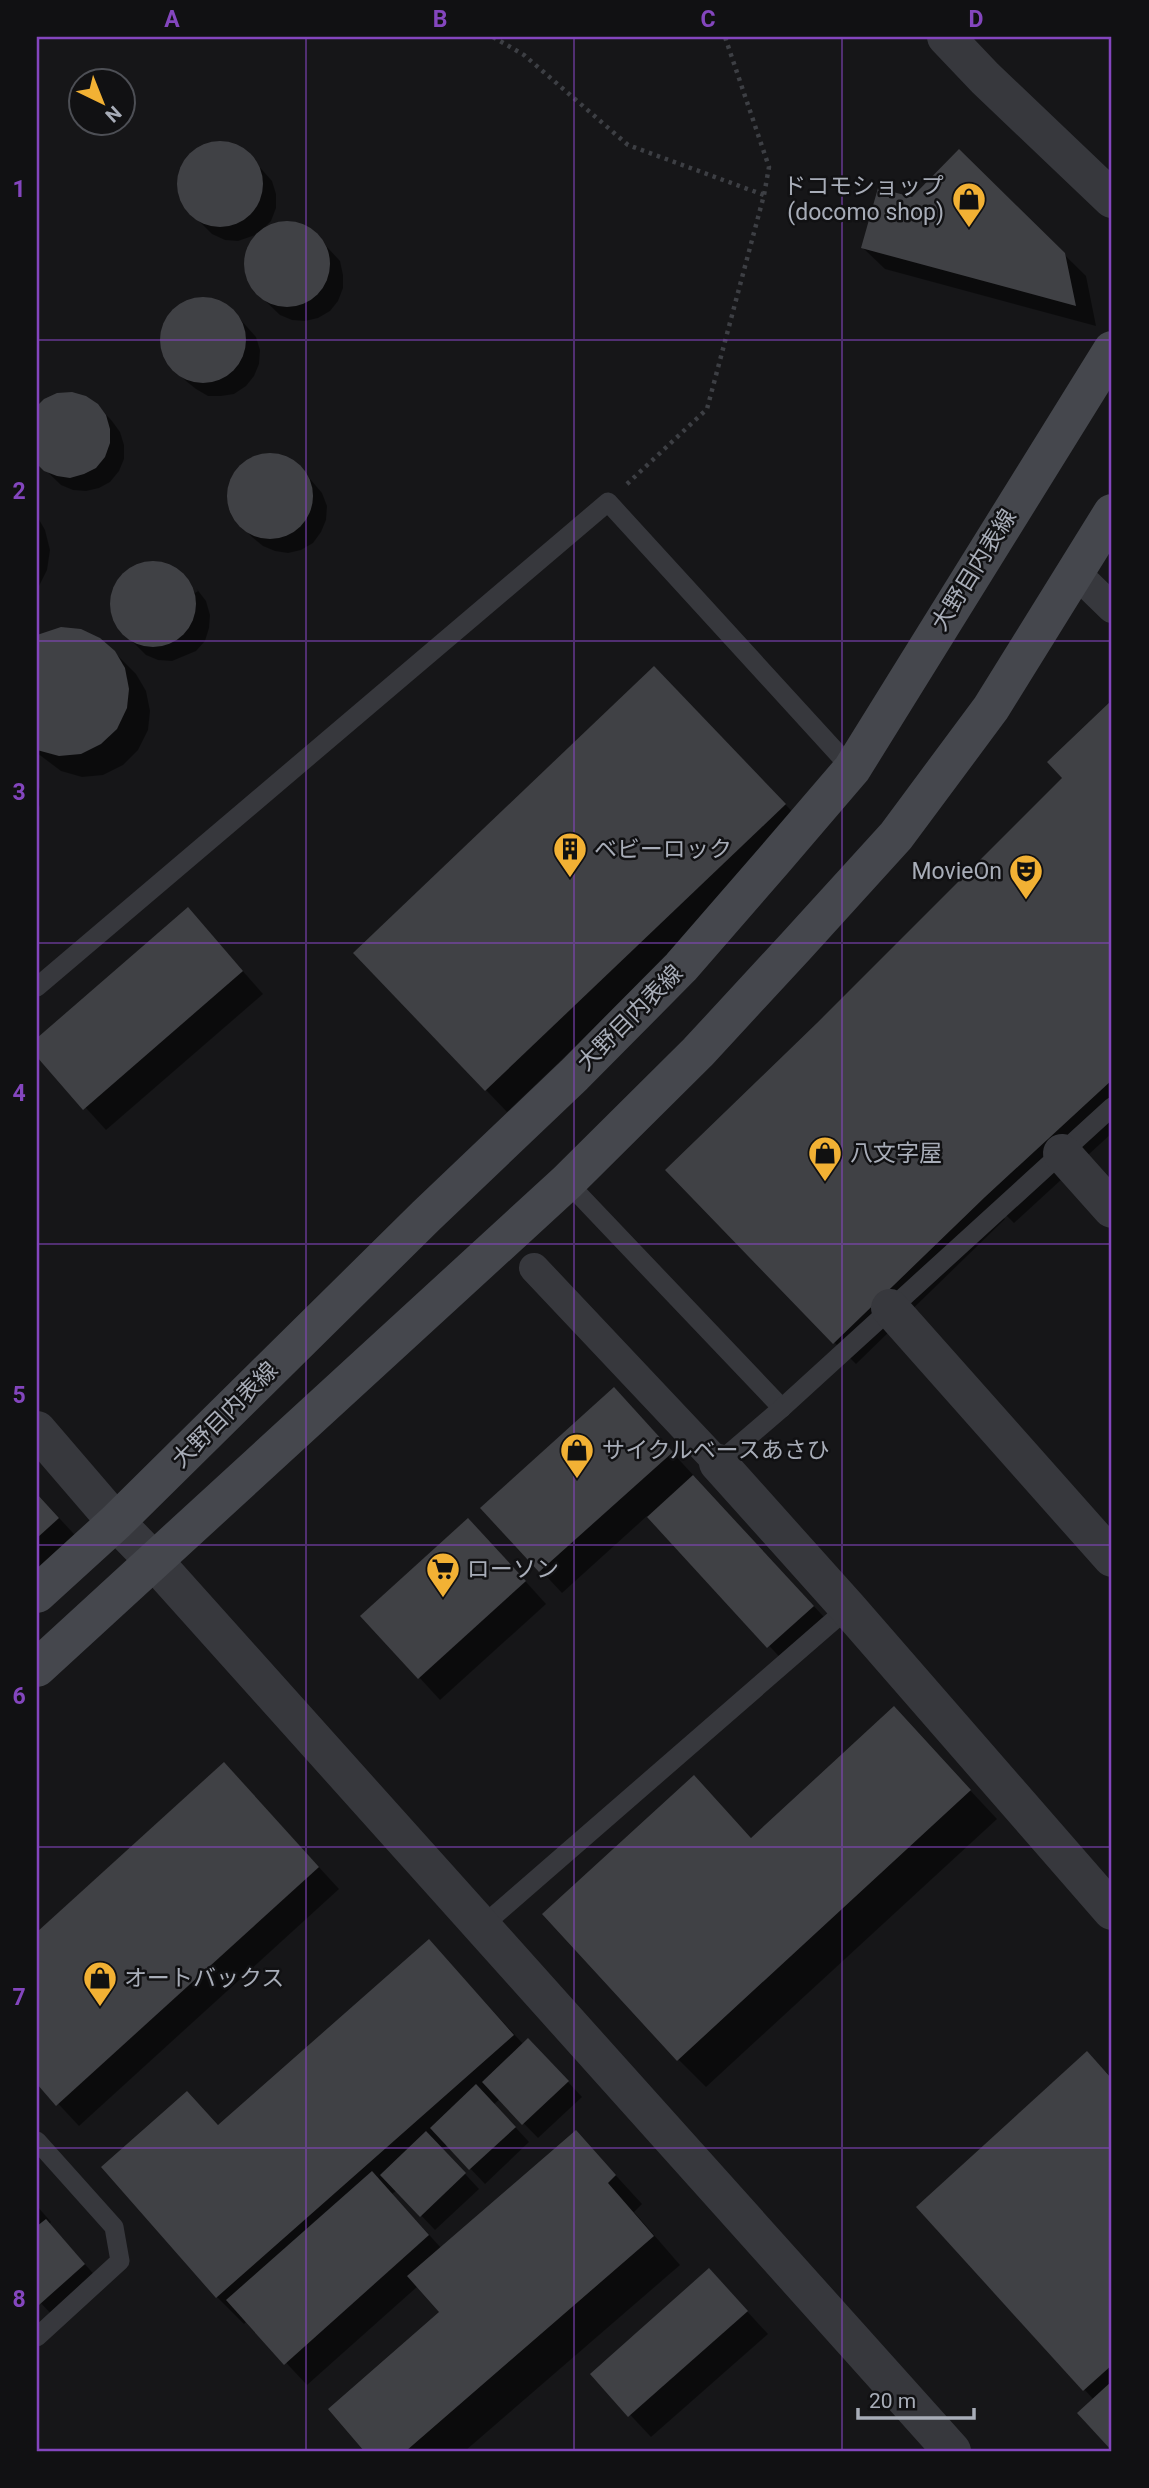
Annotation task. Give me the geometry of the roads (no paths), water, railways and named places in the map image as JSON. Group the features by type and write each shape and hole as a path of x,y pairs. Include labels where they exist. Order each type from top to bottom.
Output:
{"main road":[{"name":"大野目内表線","path":"37,1594 116,1522 681,967 852,769 1112,350"},
{"path":"37,1668 567,1182 698,1052 896,836 991,708 1112,513"}],"street":[{"path":"946,37 985,78 1112,199"},
{"path":"1076,573 1112,608"},
{"path":"1062,1153 1112,1209"},
{"path":"534,1268 718,1463 1112,1911"},
{"path":"890,1308 1112,1558"},
{"path":"37,1430 116,1522 154,1561 952,2451"}],"lane":[{"path":"37,987 608,502 852,769"},
{"path":"718,1463 1112,1107"},
{"path":"567,1182 782,1408"},
{"path":"480,1927 848,1608"},
{"path":"37,2141 114,2227 120,2261 37,2337"}],"place":[{"name":"ドコモショップ (docomo shop)","path":"969,229"},
{"name":"ベビーロック","path":"570,879"},
{"name":"MovieOn","path":"1026,901"},
{"name":"八文字屋","path":"825,1183"},
{"name":"サイクルベースあさひ","path":"577,1480"},
{"name":"ローソン","path":"443,1599"},
{"name":"オートバックス","path":"100,2008"}]}
